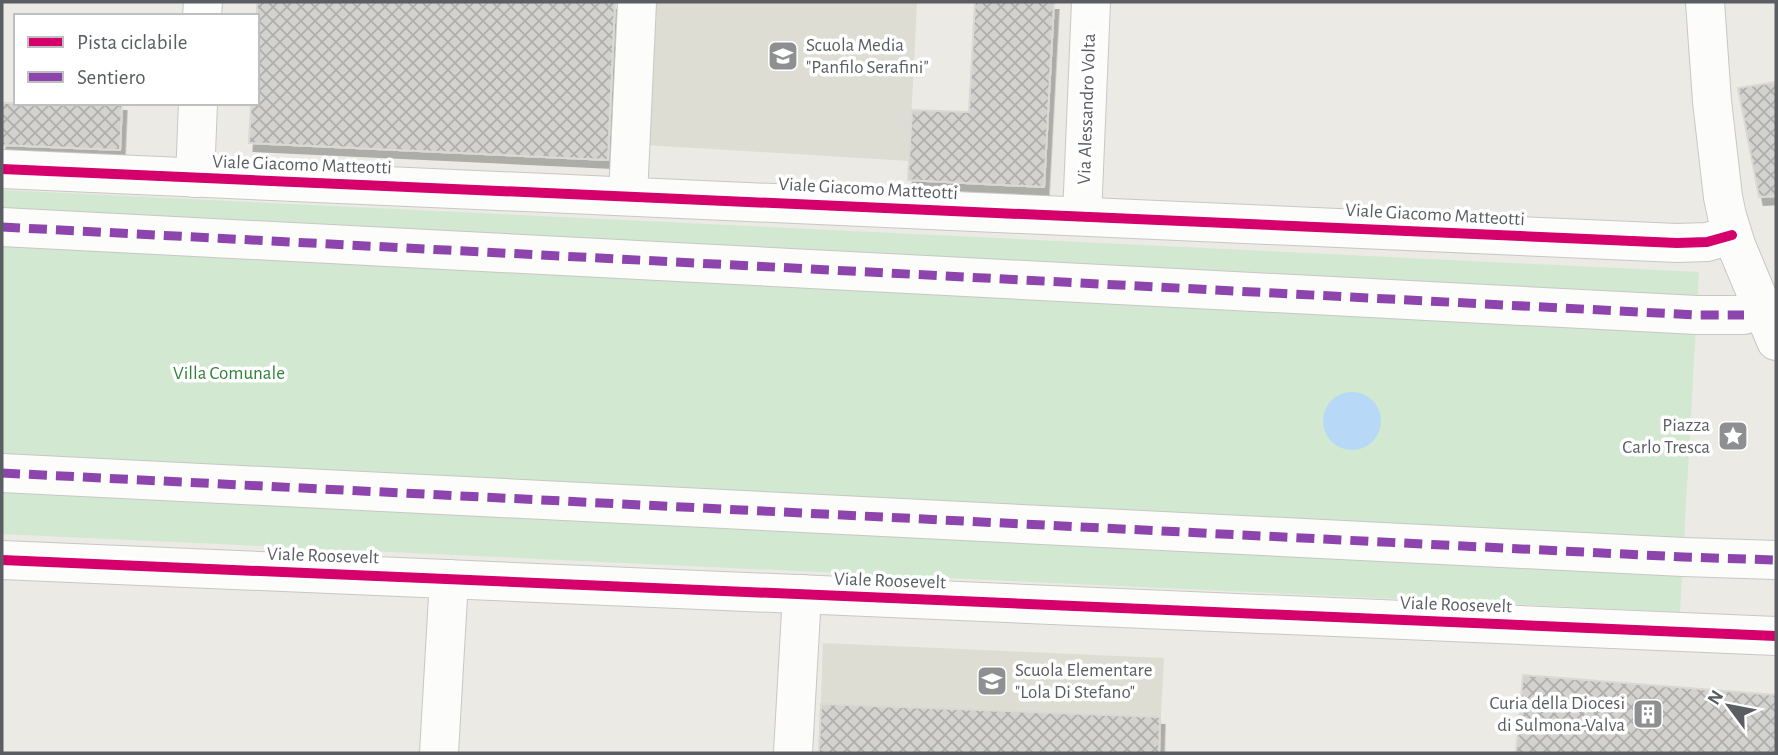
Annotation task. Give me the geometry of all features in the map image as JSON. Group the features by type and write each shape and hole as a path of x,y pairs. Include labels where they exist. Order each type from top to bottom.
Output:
{"street":[{"path":"628,196 637,2"},
{"name":"Via Alessandro Volta","path":"1082,216 1091,2"},
{"path":"1705,2 1712,101 1722,184 1732,235 1776,341"},
{"path":"195,178 198,105"},
{"name":"Viale Giacomo Matteotti","path":"2,169 1677,243 1707,242 1732,235"},
{"path":"2,228 1697,315 1744,315"},
{"path":"2,473 1776,560"},
{"name":"Viale Roosevelt","path":"2,560 1776,636"},
{"path":"439,753 449,579"},
{"path":"793,753 802,594"}],"shaded area":[{"name":"Scuola Media \"Panfilo Serafini\"","path":"654,2 917,2 909,161 646,145"},
{"name":"Scuola Elementare \"Lola Di Stefano\"","path":"823,643 1164,658 1159,753 819,753"}],"green space":[{"name":"Villa Comunale","path":"2,190 1699,272 1680,612 2,534"}],"water":[{"path":"1352,392 1368,397 1376,405 1381,421 1376,437 1368,445 1352,450 1336,445 1328,437 1323,421 1328,405 1336,397"}],"building":[{"path":"257,2 615,2 608,160 249,143 251,105 259,105"},
{"path":"975,2 1054,2 1044,187 908,180 912,110 969,112"},
{"path":"1776,82 1776,196 1759,197 1738,88"},
{"path":"2,103 122,105 120,150 2,145"},
{"name":"Curia della Diocesi di Sulmona-Valva","path":"1523,675 1776,695 1776,753 1516,753"},
{"path":"821,704 1160,717 1159,753 819,753"}],"marked path":[{"path":"2,227 1697,315 1744,315"},
{"path":"2,473 1776,560"}],"cycle path":[{"path":"2,169 1677,243 1707,242 1732,235"},
{"path":"2,560 1776,636"}],"place":[{"name":"Scuola Media \"Panfilo Serafini\"","path":"783,56"},
{"name":"Piazza Carlo Tresca","path":"1733,436"},
{"name":"Scuola Elementare \"Lola Di Stefano\"","path":"992,681"},
{"name":"Curia della Diocesi di Sulmona-Valva","path":"1648,714"}]}
